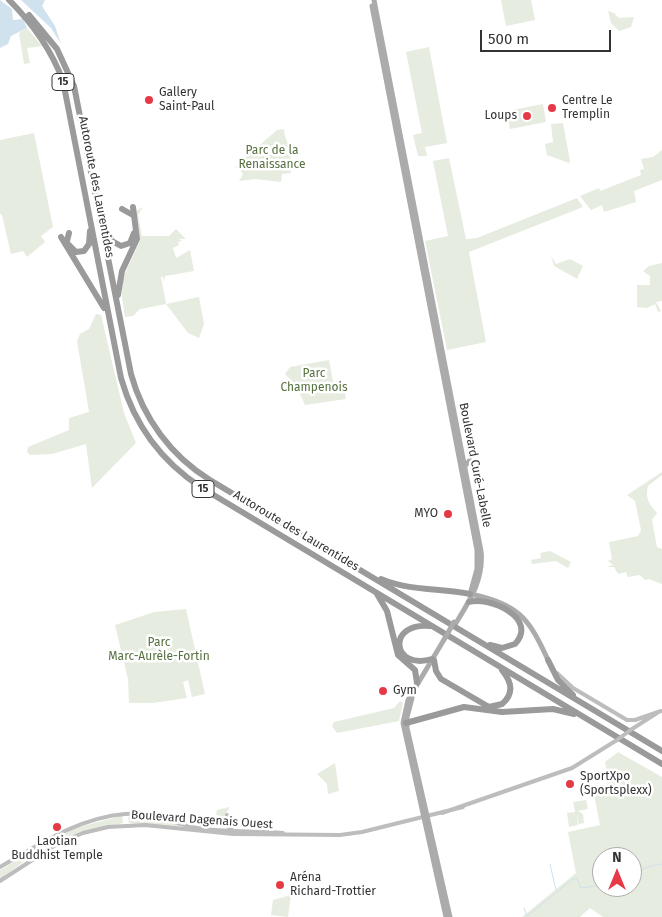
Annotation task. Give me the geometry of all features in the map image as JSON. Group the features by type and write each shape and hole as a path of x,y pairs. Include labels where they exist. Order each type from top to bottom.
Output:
{"highway":[{"name":"Autoroute des Laurentides","path":"9,0 37,30 60,72 68,98 119,369 129,401 144,430 169,462 202,488 662,764"},
{"name":"Autoroute des Laurentides","path":"14,0 46,33 71,76 81,110 130,369 137,393 152,422 170,447 203,476 594,710"},
{"path":"122,209 133,209"},
{"path":"100,213 111,240 122,246 129,244 134,237 133,209"},
{"path":"118,304 121,274 137,238 133,209"},
{"path":"90,218 90,240 85,251 74,251 65,236 99,298 110,324"},
{"path":"357,568 399,585 472,594"},
{"path":"374,591 387,610 398,655 415,670 417,683"},
{"path":"468,602 483,600 511,613 518,619 521,630 515,644 504,648 496,648 468,635"},
{"path":"433,627 418,625 410,627 403,633 400,642 401,651 410,660 419,662 433,659 436,671 441,679 490,707 502,704 510,692 510,680 500,667"},
{"path":"548,660 563,686 594,710"},
{"path":"408,731 410,722 453,709 467,707 502,712 556,709 582,716"},
{"name":"15","path":"594,710 662,751"}],"main road":[{"name":"Boulevard Curé-Labelle","path":"372,0 482,551 481,569 477,586 417,683 406,705 403,724 429,823 450,917"},
{"name":"Boulevard Curé-Labelle","path":"372,0 477,550 477,572 472,594 455,623"},
{"path":"463,454 470,459 466,466"},
{"path":"477,586 482,596"},
{"path":"472,594 506,606 525,618 534,630 548,660 558,674 571,686 627,720 635,720 662,711"},
{"name":"Boulevard Curé-Labelle","path":"410,722 412,698 433,659"},
{"name":"Boulevard Dagenais Ouest","path":"426,816 463,807 595,758 662,711"},
{"name":"Boulevard Curé-Labelle","path":"408,731 446,917"},
{"name":"Boulevard Dagenais Ouest","path":"0,881 59,843 82,834 112,827 142,825 225,834 298,835 352,833 463,807"},
{"name":"Boulevard Dagenais Ouest","path":"0,867 64,831 110,816 150,815 214,830 298,835"},
{"path":"227,815 226,825 234,831"},
{"path":"429,823 435,815"},
{"path":"214,830 222,825"}],"green space":[{"path":"501,0 531,0 535,20 506,26"},
{"path":"608,11 614,13 619,18 634,17 631,27 619,31 611,23"},
{"path":"27,28 42,46 27,48 30,63 24,64 19,33"},
{"path":"429,47 447,143 425,147 427,156 418,156 413,135 422,133 406,52"},
{"name":"Loups","path":"543,104 546,122 510,129 507,111"},
{"path":"563,123 569,163 547,155 545,144 553,142 551,124"},
{"name":"Parc de la Renaissance","path":"284,129 291,152 291,173 282,174 281,182 255,179 239,181 243,174 238,167 235,168 238,164 277,130"},
{"path":"34,133 53,227 41,236 45,242 27,257 23,251 11,254 2,215 0,214 0,140"},
{"path":"662,150 662,180 634,191 636,202 604,212 602,205 591,210 580,196 599,188 600,191 641,175 640,170 644,169 641,159 653,157"},
{"path":"449,158 466,239 477,238 577,198 583,207 469,252 486,342 447,350 425,241 448,236 433,161"},
{"path":"143,207 138,215 142,236 169,236 176,229 186,239 179,239 182,241 178,242 179,245 173,248 176,258 190,250 194,271 165,276 164,282 163,277 161,277 166,304 140,309 133,316 125,317 122,297 123,278 140,241 136,211"},
{"path":"551,256 556,264 570,259 583,266 577,279 554,266"},
{"path":"662,263 662,301 656,302 661,311 658,312 655,304 647,308 637,307 637,285 650,285 650,276 643,271 649,266"},
{"path":"199,297 204,324 199,338 188,333 166,304"},
{"path":"96,314 101,315 124,413 136,443 92,488 86,444 52,454 30,455 27,452 28,447 69,430 69,418 89,412 77,341 80,334 89,329"},
{"name":"Parc Champenois","path":"329,360 333,382 343,380 346,399 305,405 297,387 285,374 290,367"},
{"path":"662,472 662,475 648,486 647,497 657,513 652,520 657,547 662,549 662,584 649,579 645,580 640,575 628,577 626,572 618,574 614,567 606,567 613,565 608,561 612,559 609,542 638,536 641,530 635,501 627,495"},
{"path":"550,551 571,562 568,568 556,561 532,564 531,560 541,558 540,553"},
{"name":"Parc Marc-Aurèle-Fortin","path":"186,609 205,694 192,697 188,680 183,682 187,698 153,703 129,703 128,679 115,625 154,612"},
{"path":"400,701 403,703 399,721 337,733 332,726 334,722 394,708"},
{"path":"618,752 662,777 662,917 603,917 590,908 580,917 522,917 576,873 568,832 600,825 594,794 609,783 605,762"},
{"path":"335,763 339,791 328,794 327,784 317,774"},
{"path":"586,800 588,809 578,811 583,814 584,823 579,824 577,814 578,825 569,827 567,813 575,812 573,802"},
{"path":"230,807 217,827 190,823 191,819 209,817 217,822 219,818 216,814 217,810"},
{"path":"122,816 123,823 80,833 47,847 45,845 75,828"},
{"path":"128,817 151,817 192,828 129,823"},
{"path":"39,847 41,849 0,879 0,870"},
{"path":"291,895 288,917 271,915 273,900"}],"water":[{"path":"0,0 12,9 13,20 23,19 27,28 11,36 8,44 0,48"},
{"path":"21,0 45,0 42,6 55,26 61,44 51,28"}],"waterway":[{"path":"550,864 556,890"},
{"path":"642,870 662,864"},
{"path":"524,908 527,916 573,879 577,879 581,888 592,886"}],"place":[{"name":"Gallery Saint-Paul","path":"149,100"},
{"name":"Centre Le Tremplin","path":"552,108"},
{"name":"Loups","path":"527,116"},
{"name":"MYO","path":"448,514"},
{"name":"Gym","path":"383,691"},
{"name":"SportXpo (Sportsplexx)","path":"570,784"},
{"name":"Laotian Buddhist Temple","path":"57,827"},
{"name":"Aréna Richard-Trottier","path":"280,885"}]}
